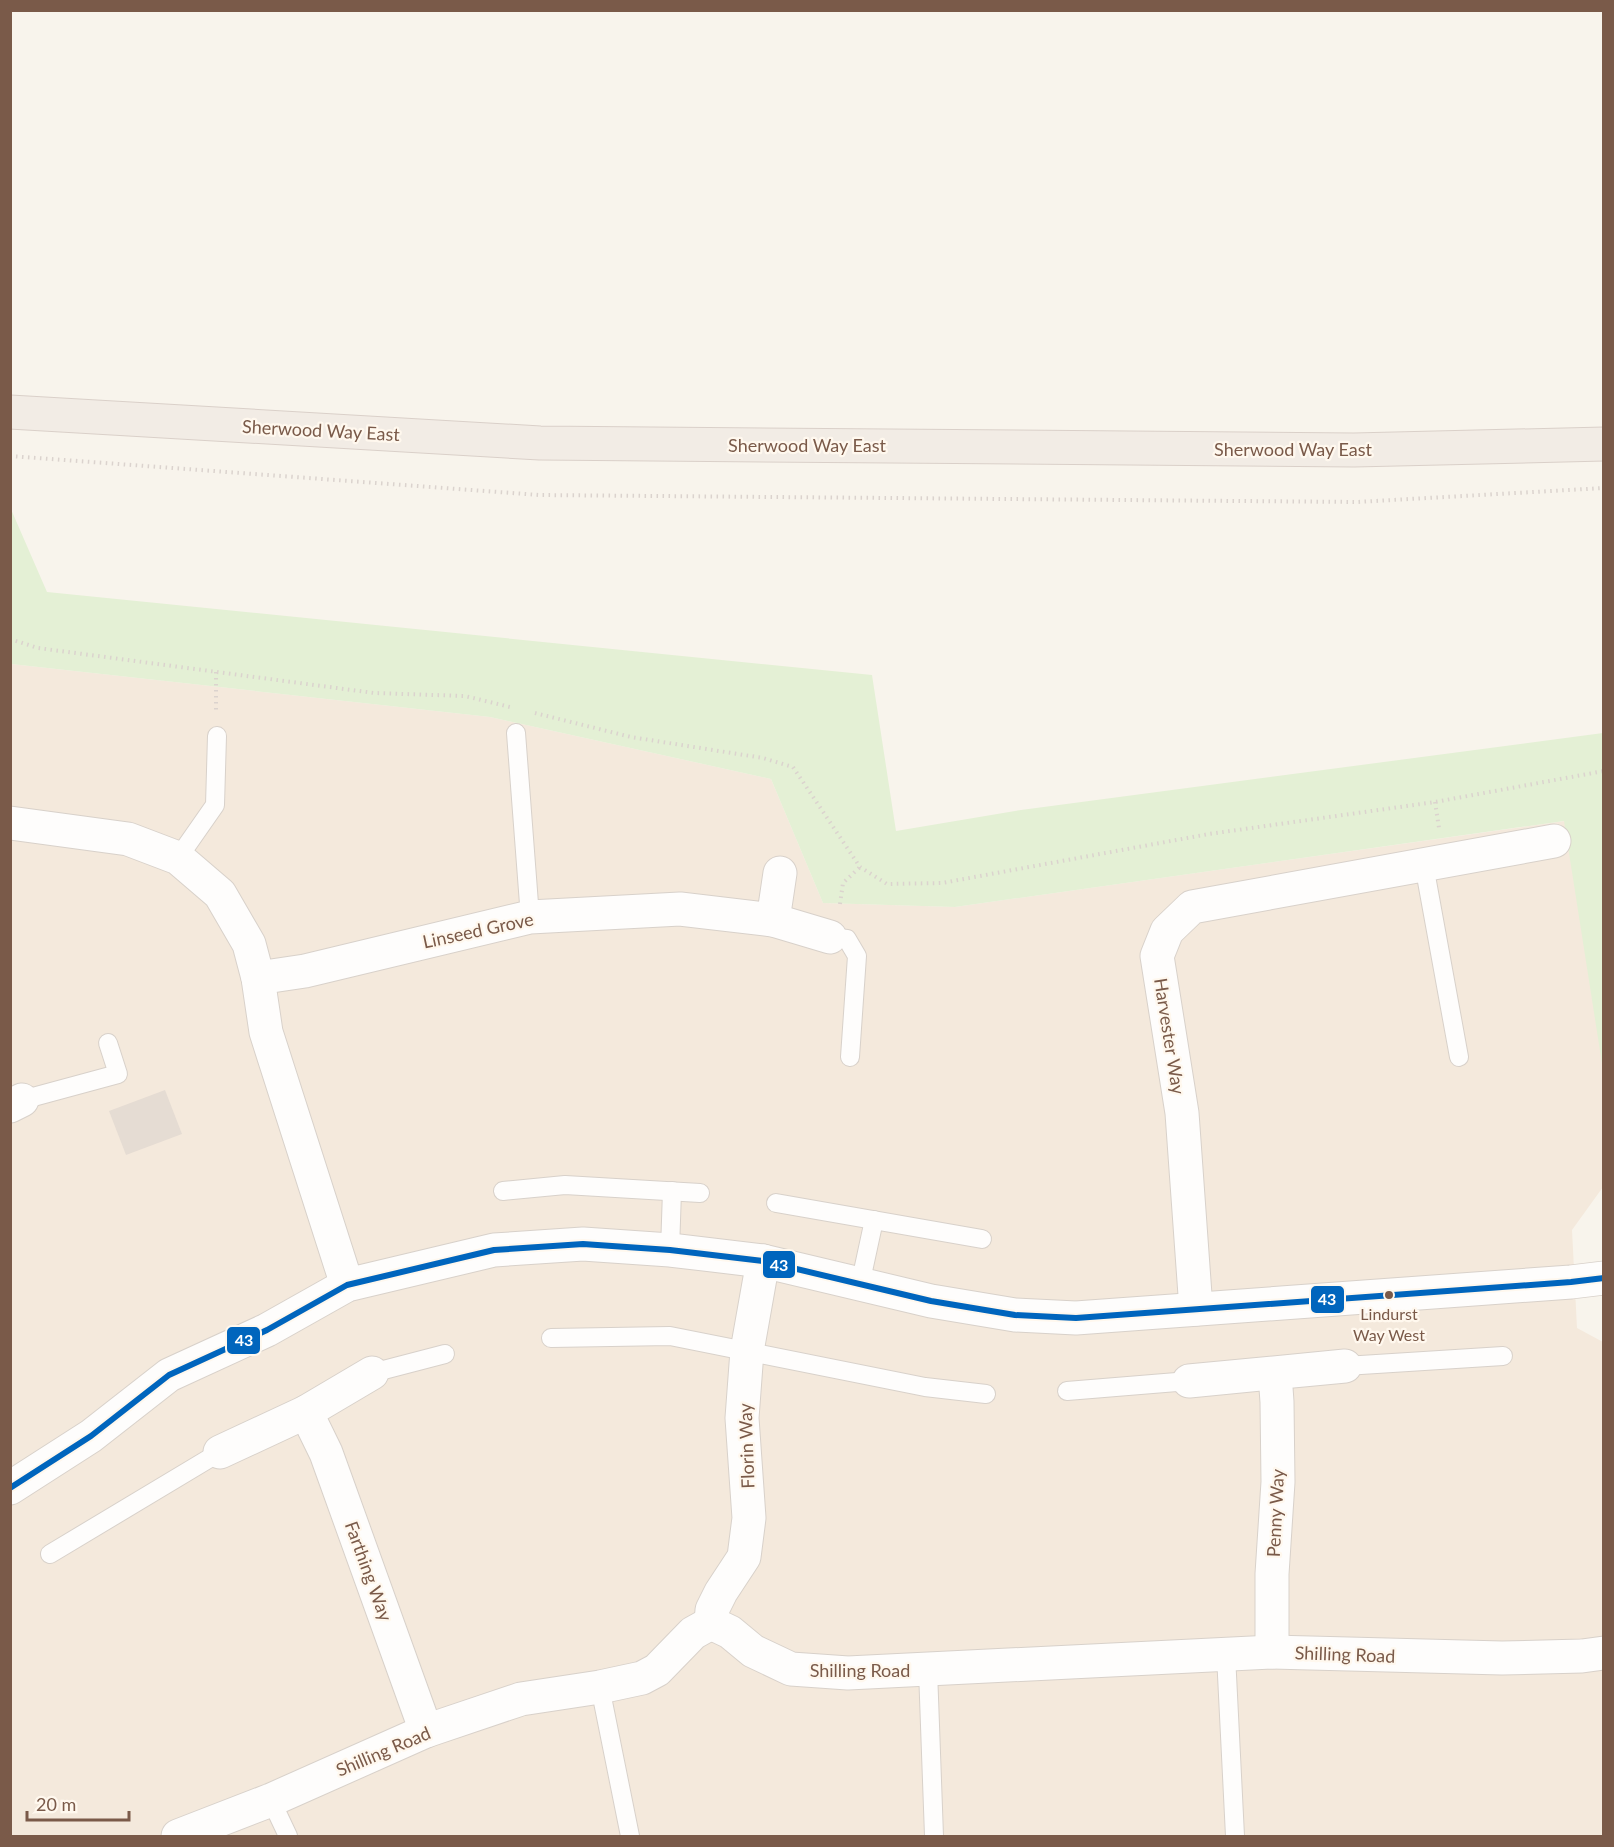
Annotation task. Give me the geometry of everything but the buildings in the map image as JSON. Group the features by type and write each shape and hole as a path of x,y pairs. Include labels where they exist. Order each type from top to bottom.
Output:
{"highway":[{"name":"Sherwood Way East","path":"10,412 540,443 1354,450 1604,444"}],"street":[{"path":"10,823 128,839 178,858 220,894 249,944 258,978 266,1032 347,1285"},
{"name":"Harvester Way","path":"1196,1309 1182,1113 1157,956 1167,931 1192,908 1554,841"},
{"path":"773,920 780,873"},
{"name":"Linseed Grove","path":"258,978 306,971 530,917 680,909 773,920 830,937"},
{"path":"10,1488 91,1436 169,1375 267,1330 347,1285 494,1250 583,1244 670,1250 763,1261 931,1301 1015,1315 1076,1318 1604,1278"},
{"name":"Florin Way","path":"711,1623 712,1610 721,1592 744,1557 748,1518 742,1418 747,1351 763,1261"},
{"path":"1189,1381 1345,1366"},
{"path":"220,1452 306,1412 372,1373"},
{"name":"Penny Way","path":"1272,1652 1272,1574 1278,1482 1275,1374"},
{"name":"Farthing Way","path":"306,1412 326,1453 426,1731"},
{"name":"Shilling Road","path":"178,1836 271,1800 426,1731 521,1700 642,1678 657,1670 693,1633 711,1623 730,1632 753,1651 790,1669 848,1673 1272,1652 1502,1658 1582,1656 1604,1653"}],"lane":[{"path":"516,733 530,917"},
{"path":"178,858 215,805 217,736"},
{"path":"1424,865 1459,1057"},
{"path":"830,937 847,939 856,956 850,1057"},
{"path":"16,1103 118,1074 108,1043"},
{"path":"503,1191 565,1185 700,1193"},
{"path":"670,1250 672,1191"},
{"path":"776,1203 982,1239"},
{"path":"860,1285 874,1220"},
{"path":"551,1338 670,1336 925,1387 986,1394"},
{"path":"372,1373 445,1354"},
{"path":"1345,1366 1503,1356"},
{"path":"1067,1391 1189,1381"},
{"path":"50,1554 220,1452"},
{"path":"1226,1655 1235,1836"},
{"path":"928,1670 934,1836"},
{"path":"600,1687 630,1836"},
{"path":"271,1800 288,1836"}],"path":[{"path":"10,456 539,495 1357,502 1604,488"},
{"path":"10,639 39,648 374,693 465,696 510,707"},
{"path":"216,672 217,736"},
{"path":"533,712 631,737 763,758 793,768 860,867 887,884 942,883 1209,834 1436,802 1604,771"},
{"path":"830,937 836,924 843,883 860,867"}],"shaded area":[{"path":"11,664 490,717 771,779 823,903 955,907 1565,821 1604,1070 1603,1187 1572,1230 1577,1328 1603,1342 1603,1836 11,1836"}],"green space":[{"path":"10,507 47,592 872,675 896,831 1021,810 1603,733 1603,1070 1564,821 955,907 823,903 771,779 490,717 11,664"}],"transit line":[{"name":"43","path":"10,1488 91,1436 169,1375 267,1330 347,1285 494,1250 583,1244 670,1250 763,1261 931,1301 1015,1315 1076,1318 1604,1278"}],"place":[{"name":"Lindurst Way West","path":"1389,1295"}]}
